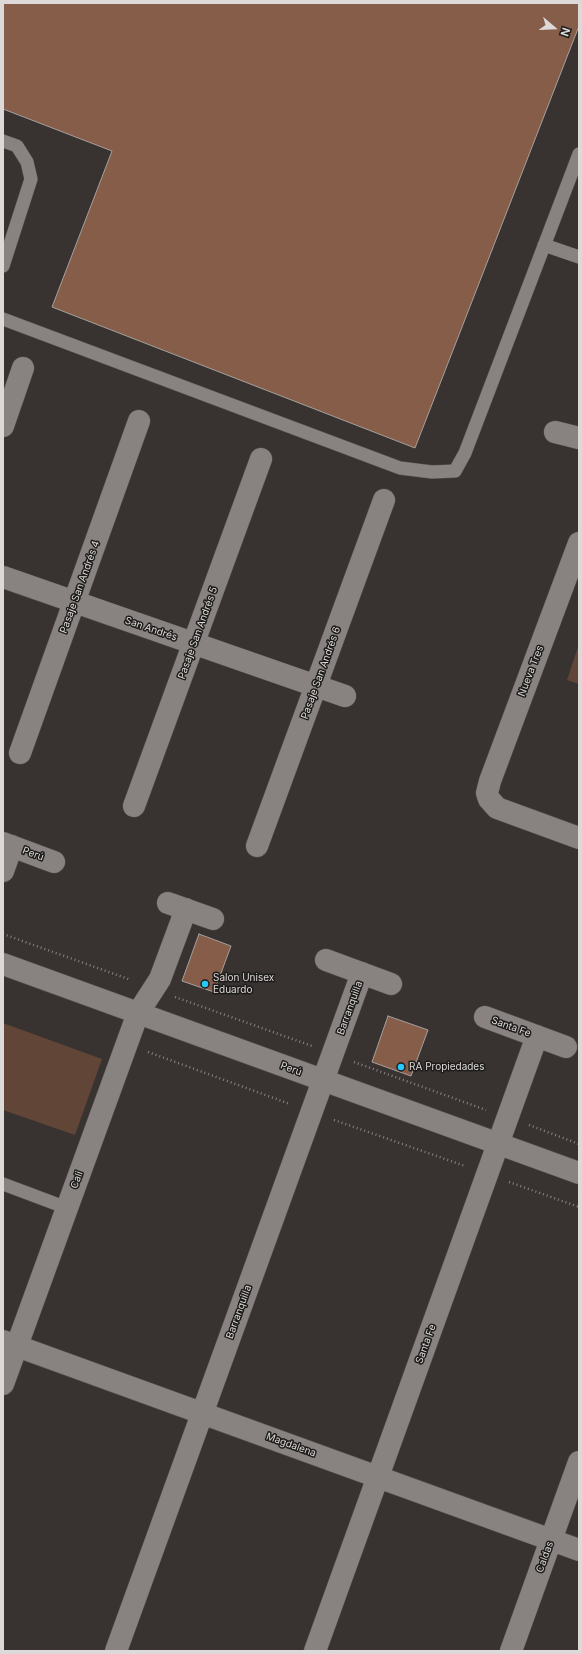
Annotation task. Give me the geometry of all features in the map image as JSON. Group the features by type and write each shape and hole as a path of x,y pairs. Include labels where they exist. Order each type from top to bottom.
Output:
{"street":[{"path":"3,426 23,368"},
{"name":"Pasaje San Andrés 4","path":"20,753 139,421"},
{"path":"555,432 579,438"},
{"name":"Pasaje San Andrés 5","path":"134,806 261,459"},
{"name":"Pasaje San Andrés 6","path":"258,846 384,500"},
{"name":"Nueva Tres","path":"579,543 488,787 489,799 502,811 579,838"},
{"name":"San Andrés","path":"3,577 345,696"},
{"name":"Perú","path":"3,871 8,845 54,862"},
{"path":"157,984 177,906 213,919"},
{"name":"Barranquilla","path":"326,960 391,984"},
{"name":"Perú","path":"3,964 579,1173"},
{"name":"Barranquilla","path":"116,1651 362,973"},
{"name":"Cali","path":"3,1384 10,1344 67,1208 138,1013 157,984"},
{"name":"Santa Fe","path":"485,1017 566,1047"},
{"name":"Santa Fe","path":"314,1651 537,1036"},
{"name":"Magdalena","path":"10,1344 579,1550"},
{"name":"Caldas","path":"511,1651 579,1462"}],"lane":[{"path":"3,141 17,146 27,162 32,179 3,266"},
{"path":"3,319 400,468 432,472 455,472 465,453 579,154"},
{"path":"544,245 579,257"},
{"path":"3,1184 67,1208"}],"path":[{"path":"3,934 157,984 333,1054 579,1144"},
{"path":"127,1044 312,1112 579,1207"}],"shaded area":[{"path":"579,644 579,684 567,680"},
{"path":"3,1023 102,1059 75,1135 3,1110"}],"building":[{"path":"3,3 579,3 579,26 415,448 52,307 112,151 3,109"},
{"path":"199,934 231,946 214,992 182,981"},
{"path":"388,1016 428,1030 411,1076 372,1062"}],"place":[{"name":"Salon Unisex Eduardo","path":"205,984"},
{"name":"RA Propiedades","path":"401,1067"}]}
